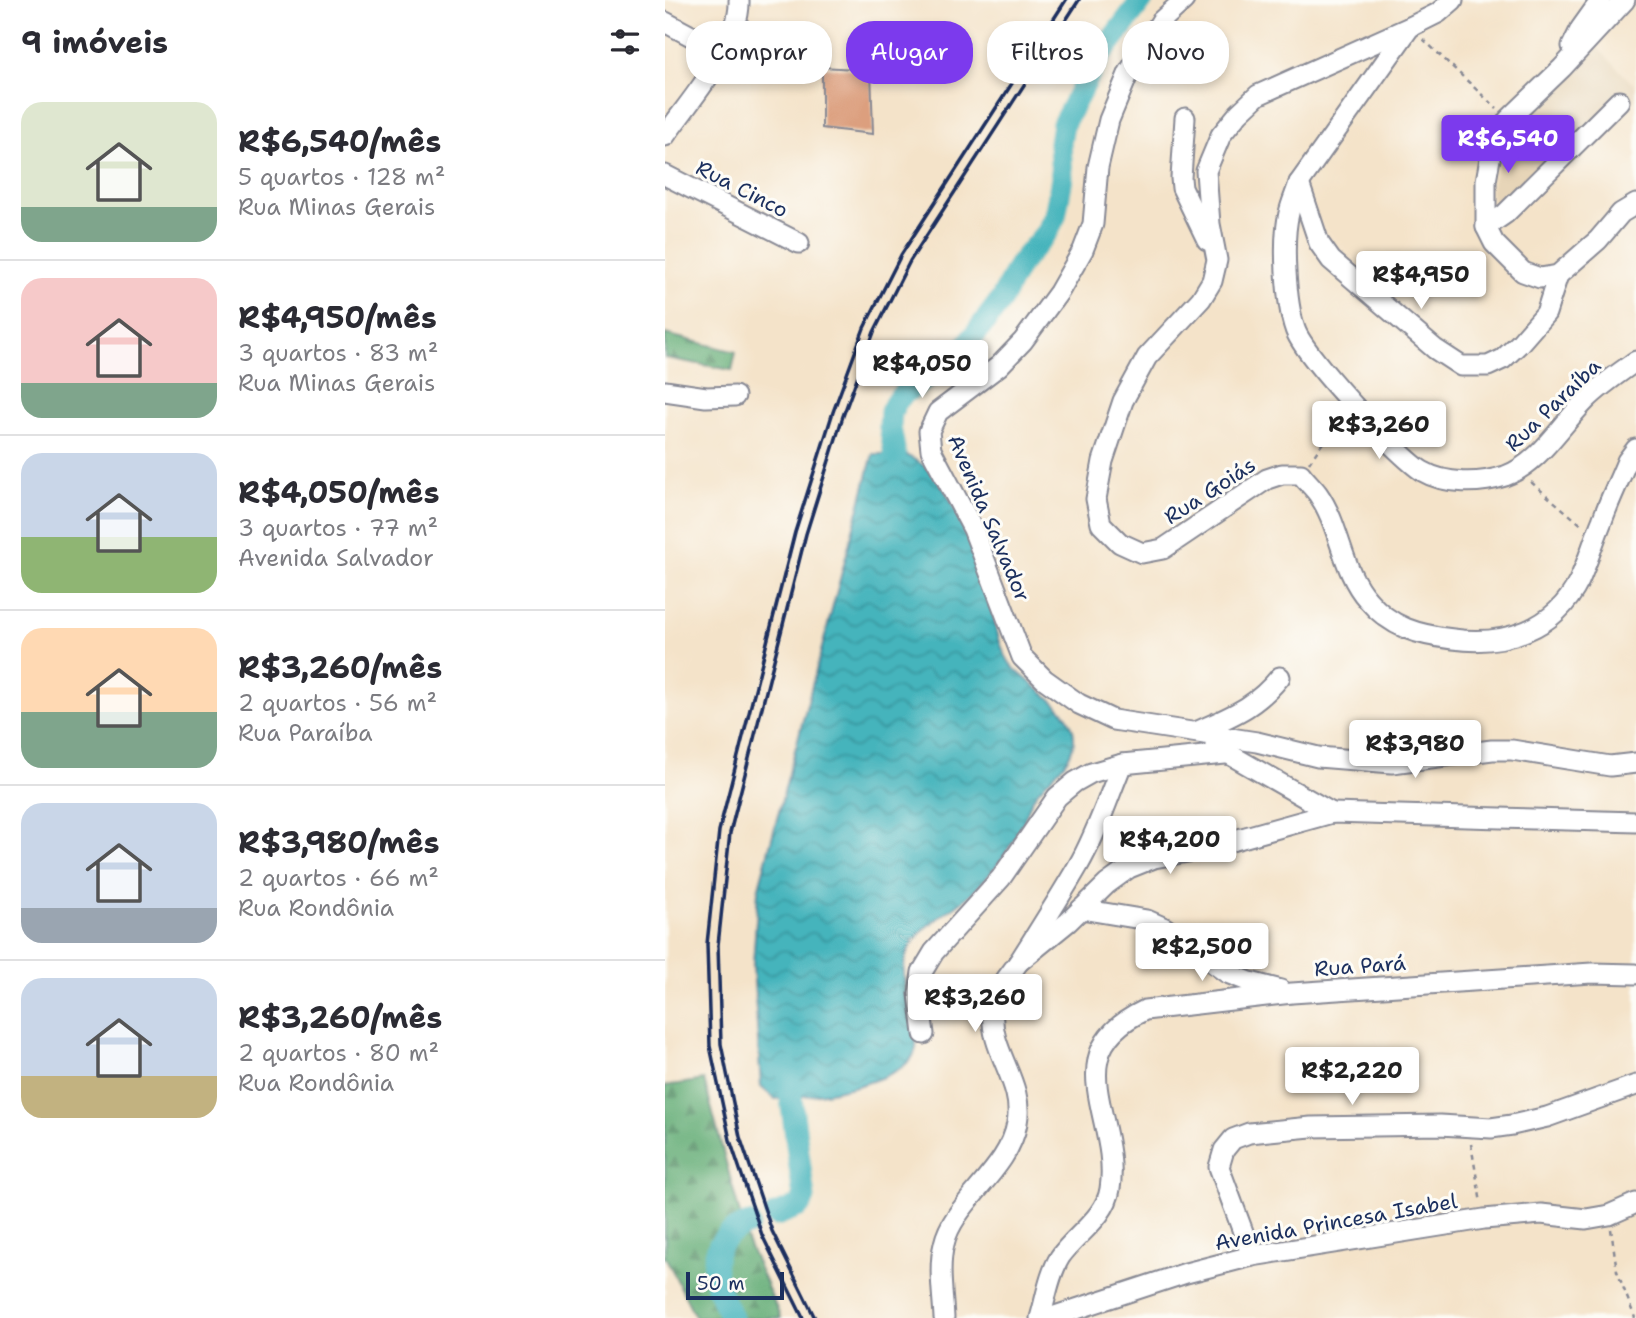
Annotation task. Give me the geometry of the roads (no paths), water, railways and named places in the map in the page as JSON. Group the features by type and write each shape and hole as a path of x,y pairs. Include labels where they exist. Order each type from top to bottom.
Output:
{"street":[{"path":"736,21 739,0"},
{"name":"Avenida Salvador","path":"1184,0 1161,21 1129,72 1109,120 1098,167 1093,224 1083,250 1059,292 1023,341 999,366 939,412 929,431 931,450 973,529 1022,657 1044,679 1079,704 1113,720 1195,732 1225,754 1332,813"},
{"path":"1217,260 1210,224 1206,171 1220,135 1233,120 1258,95 1410,27 1438,13 1453,0"},
{"path":"1562,68 1581,28 1601,0"},
{"path":"1625,0 1562,68 1508,120 1491,153 1486,181 1486,226 1494,243 1523,272 1541,278 1558,275 1598,240 1621,213 1636,204"},
{"path":"665,22 686,33"},
{"name":"Rua Paraíba","path":"1410,27 1299,183 1289,213 1286,235 1289,306 1295,331 1308,354 1392,445 1423,471 1453,481 1484,481 1517,471 1536,456 1586,400 1636,361"},
{"path":"665,136 701,84"},
{"path":"1486,226 1505,214 1619,101"},
{"path":"1185,118 1182,188 1217,260"},
{"name":"Rua Cinco","path":"665,175 799,243"},
{"path":"1299,183 1319,243 1331,261 1435,349 1461,366 1488,366 1503,359 1519,344 1546,313 1558,275"},
{"name":"Rua Goiás","path":"1217,260 1212,281 1201,299 1147,357 1123,401 1103,461 1096,499 1101,524 1120,543 1142,552 1163,549 1267,479 1282,474 1301,474 1319,495 1347,569 1368,601 1395,623 1420,635 1465,641 1496,641 1542,624 1564,604 1579,582 1627,461 1636,449"},
{"path":"665,391 706,397 735,396"},
{"path":"1195,732 1252,705 1265,696 1279,677"},
{"path":"1195,732 1257,742 1318,757 1357,761 1392,763 1479,751 1512,750 1610,766 1636,763"},
{"path":"924,1034 919,994 922,972 933,951 1001,878 1057,797 1091,773 1122,764 1225,754"},
{"path":"944,1318 941,1266 944,1242 955,1221 1008,1152 1017,1123 1018,1096 995,1035 992,1014 996,992 1020,961 1079,864 1122,764"},
{"path":"1020,961 1129,867 1154,858 1199,850 1332,813 1636,822"},
{"path":"1081,909 1147,920 1165,928 1227,973 1249,982 1292,993"},
{"name":"Rua Pará","path":"1040,1318 1058,1261 1104,1206 1110,1191 1111,1168 1096,1076 1099,1053 1107,1037 1123,1020 1145,1010 1292,993 1592,974 1636,974"},
{"path":"1252,1256 1219,1167 1224,1150 1233,1139 1249,1133 1311,1127 1492,1128 1535,1120 1636,1085"},
{"name":"Avenida Princesa Isabel","path":"1049,1318 1092,1312 1186,1273 1252,1256 1484,1219 1541,1214 1586,1219 1609,1215 1636,1203"}],"water":[{"path":"873,454 908,456 925,467 939,482 977,552 1004,652 1012,666 1062,711 1074,733 1073,746 1066,761 1032,800 1018,833 996,867 968,897 920,933 907,953 905,982 916,1039 910,1060 884,1077 866,1083 826,1093 775,1099 761,1087 753,965 758,891"}],"waterway":[{"path":"895,454 890,427 891,412 896,402 903,394 951,362 968,344 1001,300 1019,265 1047,232 1055,216 1062,178 1060,143 1063,124 1099,57 1142,0"},
{"path":"776,1215 799,1206 804,1198 787,1068"},
{"path":"732,1318 719,1291 715,1264 717,1252 733,1231 749,1224"}],"railway":[{"path":"803,1318 762,1235 730,1140 710,1046 707,944 719,831 795,532 833,412 864,328 901,255 1066,0"},
{"path":"815,1318 772,1231 740,1137 721,1044 718,945 730,833 806,534 843,416 874,332 910,261 1079,0"}]}
